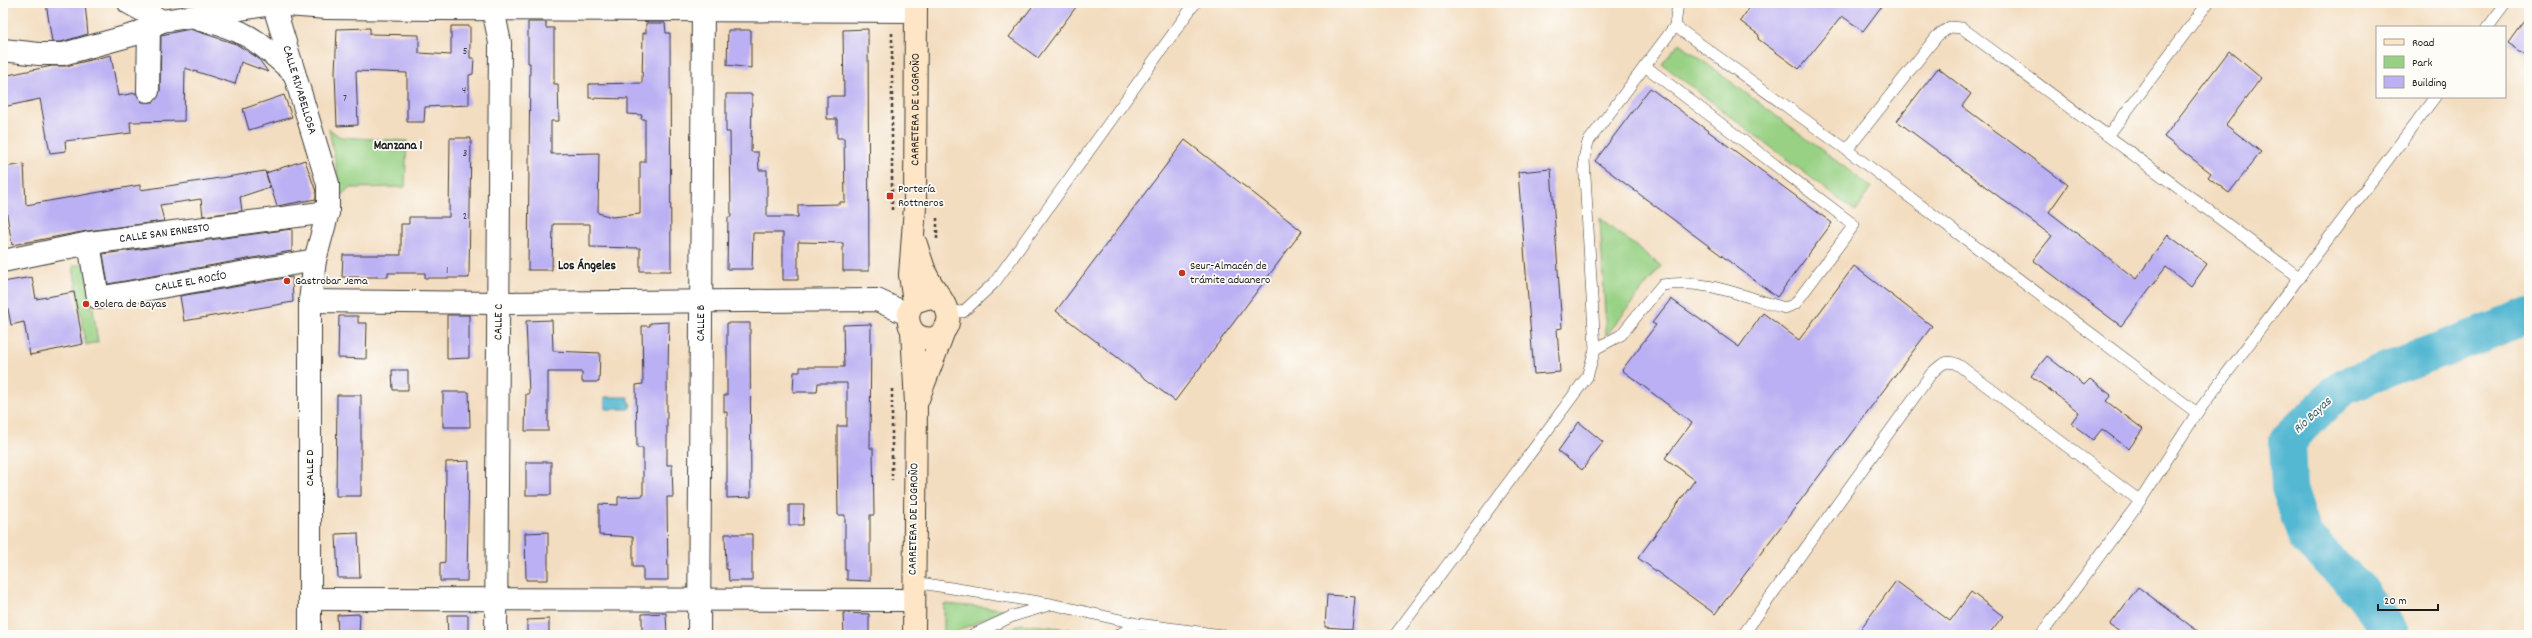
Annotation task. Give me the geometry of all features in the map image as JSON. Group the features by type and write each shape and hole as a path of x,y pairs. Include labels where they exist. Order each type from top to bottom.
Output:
{"main road":[{"name":"CARRETERA DE LOGROÑO","path":"914,635 916,404 910,275 914,239 916,7"},
{"name":"CARRETERA DE LOGROÑO","path":"914,239 926,274 946,307"},
{"path":"930,297 946,307 949,322 943,333 928,339 919,337 911,316 930,297"},
{"name":"CARRETERA DE LOGROÑO","path":"916,404 943,333"}],"street":[{"path":"129,3 156,24"},
{"path":"3,50 39,54 63,54 98,46 156,24 273,3 327,8 491,6 703,7 892,11 916,7"},
{"name":"CALLE RIVABELLOSA","path":"273,3 328,184 328,212 315,260 310,301"},
{"name":"CALLE C","path":"491,6 500,43 500,303 496,635"},
{"name":"CALLE B","path":"699,635 703,7"},
{"path":"188,18 224,25 248,34 294,73"},
{"path":"148,91 156,24"},
{"name":"CALLE SAN ERNESTO","path":"3,261 89,243 328,212"},
{"name":"CALLE EL ROCÍO","path":"89,243 98,298 315,260"},
{"path":"310,301 500,303 877,300 911,316"},
{"name":"CALLE D","path":"310,301 310,635"},
{"path":"310,599 700,600 914,591"}],"lane":[{"path":"946,307 963,312 995,282 1195,3"},
{"path":"1396,635 1587,377 1595,349 1584,159 1588,142 1675,26 1678,3"},
{"path":"2108,136 2208,3"},
{"path":"2489,26 2506,3"},
{"path":"1675,26 1847,150 2197,413"},
{"path":"1847,150 1937,36 1950,27 1962,28 2300,278"},
{"path":"1595,349 1621,335 1662,286 1673,284 1715,287 1785,308 1795,304 1854,225 1645,66"},
{"path":"2041,635 2140,501 2197,413 2434,98"},
{"path":"1743,635 1931,374 1943,363 1952,362 1960,366 2140,501"},
{"path":"914,591 1052,604 1138,624 1222,635"},
{"path":"972,635 1013,616 1052,604"},
{"path":"1118,635 1138,624"}],"path":[{"path":"937,215 937,246"}],"green space":[{"path":"1679,43 1871,187 1856,212 1662,64"},
{"path":"329,129 340,137 407,141 405,187 349,188 339,198 339,181"},
{"path":"1600,218 1661,266 1606,336"},
{"name":"Bolera de Bayas","path":"86,263 98,342 86,345 73,266"},
{"path":"944,604 1005,609 950,635 944,635"},
{"path":"1021,624 1070,629 1076,635 997,635"}],"water":[{"path":"605,397 628,397 631,405 629,409 605,409"}],"building":[{"path":"46,3 85,3 88,34 61,42 52,42"},
{"path":"1035,3 1079,3 1038,58 1009,37"},
{"path":"1753,3 1884,3 1863,31 1842,16 1799,69 1758,39 1759,35 1740,21"},
{"path":"2529,14 2529,57 2508,43"},
{"path":"528,22 546,22 546,28 554,28 554,84 558,84 559,121 551,121 551,154 599,153 598,213 612,217 640,214 640,162 645,162 645,119 641,119 642,115 628,114 628,99 589,98 589,84 642,83 643,33 646,33 646,23 665,23 666,33 670,33 671,271 640,271 640,248 590,247 590,224 553,224 552,270 528,270 530,63 528,63"},
{"path":"451,26 470,26 470,58 474,58 473,74 469,75 469,105 425,107 424,122 407,122 407,73 356,71 358,125 337,126 335,73 337,29 370,28 370,34 419,35 419,53 451,55"},
{"path":"190,29 236,44 258,58 268,72 241,62 235,84 185,68 184,121 130,122 131,133 65,141 66,151 50,153 40,99 3,107 3,76 52,66 66,66 111,55 118,96 136,93 142,102 154,102 160,91 161,35"},
{"path":"868,29 869,271 843,271 843,243 798,242 798,280 783,280 783,233 753,233 752,269 727,269 728,217 731,217 730,132 726,132 726,94 752,94 751,152 758,152 759,170 767,170 767,217 798,217 798,205 840,204 840,202 845,202 844,138 837,138 837,119 827,119 827,96 844,96 843,30"},
{"path":"728,30 751,30 751,68 727,65"},
{"path":"2229,51 2261,78 2226,125 2261,152 2229,193 2208,177 2211,173 2164,137"},
{"path":"1938,68 1971,94 1962,106 2068,185 2049,212 2136,279 2168,235 2207,264 2191,287 2166,267 2121,326 2033,260 2052,236 1897,121"},
{"path":"1650,88 1832,223 1777,297 1595,161"},
{"path":"284,95 292,117 249,130 243,109"},
{"path":"450,138 471,138 469,278 425,278 425,273 388,273 388,277 342,277 343,255 401,255 401,224 409,224 409,217 449,217"},
{"path":"1185,140 1302,231 1175,401 1056,311"},
{"path":"305,160 316,192 316,199 277,206 266,173"},
{"path":"24,164 26,205 140,185 140,190 265,171 270,187 240,197 242,211 203,216 201,199 160,205 164,221 87,231 12,245 6,209 5,167"},
{"path":"1551,169 1562,328 1557,329 1560,372 1534,374 1518,172"},
{"path":"292,229 292,251 108,284 103,254"},
{"path":"1854,266 1932,326 1715,614 1638,558 1695,480 1665,458 1692,423 1622,370 1656,325 1652,323 1671,299 1739,347 1763,313 1799,340"},
{"path":"32,277 36,299 74,292 83,344 30,355 24,322 11,325 3,282"},
{"path":"292,277 293,302 184,321 180,296"},
{"path":"447,315 469,315 469,358 447,359"},
{"path":"339,316 358,316 358,323 367,323 366,359 338,358"},
{"path":"552,320 553,351 600,353 599,382 582,382 582,372 548,372 548,431 525,431 526,394 529,394 526,321"},
{"path":"669,322 667,369 667,465 672,465 673,497 667,497 668,580 643,580 643,567 633,567 633,537 599,535 599,504 618,505 618,497 643,496 643,448 637,448 636,385 643,384 642,326 650,326 650,323"},
{"path":"727,323 750,323 751,497 727,498 727,412 724,412 724,395 727,395"},
{"path":"871,324 870,448 873,448 874,515 870,515 870,581 847,580 847,570 845,570 845,515 838,515 837,426 847,426 847,383 818,383 817,392 793,392 794,372 800,372 800,367 844,367 843,325"},
{"path":"2047,356 2084,385 2090,379 2111,395 2106,401 2143,429 2129,449 2102,429 2093,440 2071,423 2079,412 2031,376"},
{"path":"392,370 408,370 408,390 393,390"},
{"path":"443,392 469,392 470,427 443,427"},
{"path":"337,395 361,395 361,496 336,496"},
{"path":"1579,422 1603,442 1582,470 1558,451"},
{"path":"469,461 467,581 440,581 440,563 445,562 446,462"},
{"path":"526,462 551,462 551,495 526,495"},
{"path":"789,505 804,505 803,525 789,525"},
{"path":"548,532 548,580 526,580 525,533"},
{"path":"358,533 360,578 338,578 336,534"},
{"path":"725,534 752,534 752,581 729,581 728,569 726,569"},
{"path":"1896,581 1950,621 1971,592 2003,616 1988,635 1856,635"},
{"path":"2138,587 2203,635 2124,635 2110,625"},
{"path":"1327,595 1355,597 1352,629 1325,627"},
{"path":"666,613 667,635 642,635 642,614"},
{"path":"843,613 869,614 869,635 844,635"},
{"path":"360,614 359,635 338,635 337,615"},
{"path":"447,615 468,615 468,635 448,635"},
{"path":"549,619 549,635 527,635 527,620"}],"waterway":[{"name":"Río Bayas","path":"2391,635 2363,593 2305,536 2289,488 2287,440 2344,386 2529,316"}],"place":[{"name":"Portería Rottneros","path":"890,196"},
{"name":"Seur-Almacén de trámite aduanero","path":"1182,273"},
{"name":"Gastrobar Jema","path":"287,281"},
{"name":"Bolera de Bayas","path":"86,304"}],"district":[{"name":"Manzana 1","path":"398,146"},
{"name":"Los Ángeles","path":"587,266"}]}
